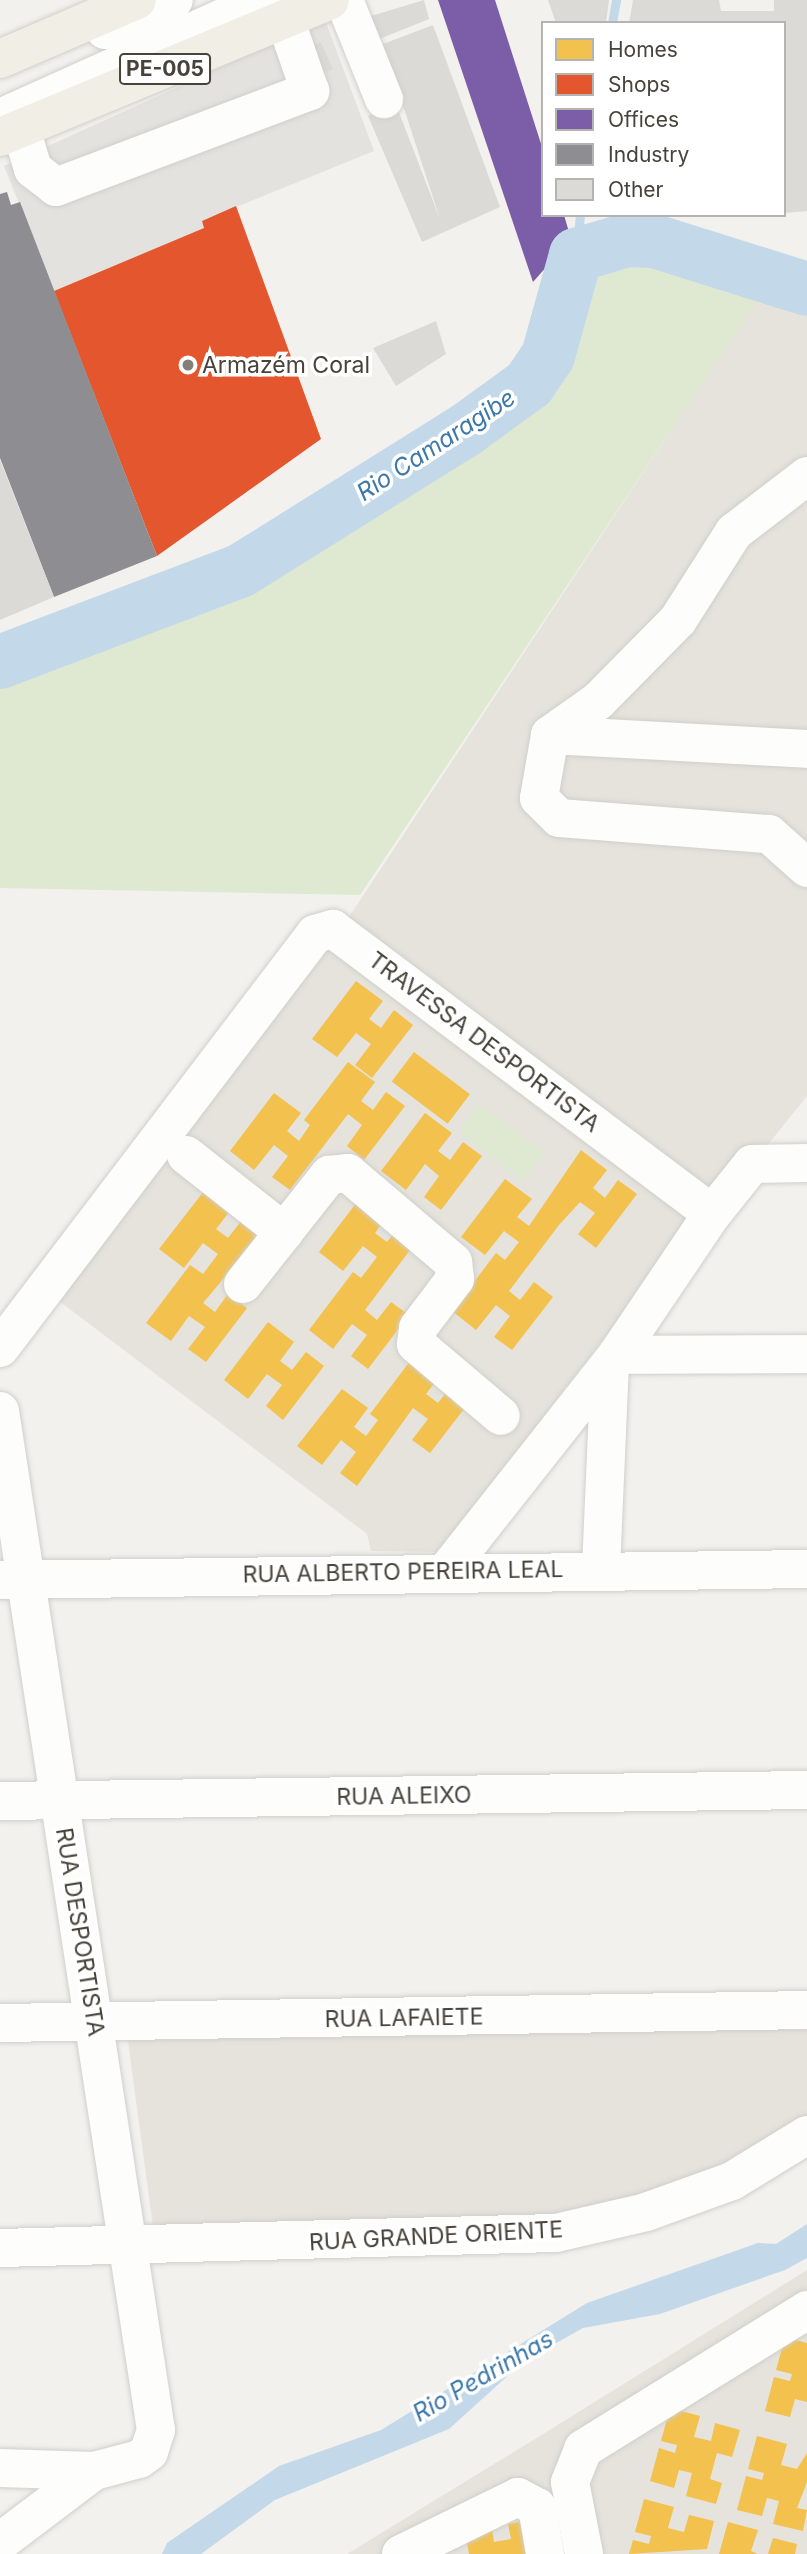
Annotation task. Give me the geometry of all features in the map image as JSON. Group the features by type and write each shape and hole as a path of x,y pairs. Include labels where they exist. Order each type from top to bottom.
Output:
{"main road":[{"path":"0,59 137,0"},
{"name":"PE-005","path":"7,128 273,9 330,0"}],"street":[{"path":"0,76 174,0"},
{"path":"344,0 384,99"},
{"path":"7,128 33,169 56,187 310,91 273,9"},
{"path":"807,476 734,532 678,620 598,701 550,735 539,799 559,818 769,834 807,868"},
{"path":"550,735 807,748"},
{"name":"TRAVESSA DESPORTISTA","path":"0,1348 315,934 327,927 712,1214"},
{"path":"186,1154 284,1232"},
{"path":"447,1570 614,1360 712,1214 751,1164 807,1163"},
{"path":"243,1284 329,1175 343,1171 448,1257 455,1279 418,1328 416,1344 501,1416"},
{"path":"614,1360 807,1354"},
{"path":"601,1569 614,1360"},
{"name":"RUA DESPORTISTA","path":"0,1411 13,1580 61,1800 156,2430 149,2452 94,2471"},
{"name":"RUA ALBERTO PEREIRA LEAL","path":"13,1580 402,1558 447,1570 807,1569"},
{"name":"RUA ALEIXO","path":"0,1801 807,1790"},
{"name":"RUA LAFAIETE","path":"0,2023 807,2010"},
{"name":"RUA GRANDE ORIENTE","path":"0,2248 556,2233 646,2213 732,2181 807,2134"},
{"path":"584,2554 570,2482 583,2449 807,2310"},
{"path":"0,2468 94,2471"},
{"path":"0,2542 94,2471"},
{"path":"401,2554 518,2497 537,2507 545,2554"}],"shaded area":[{"path":"325,20 374,151 202,221 204,228 54,291 4,166"},
{"path":"760,296 807,307 807,1096 712,1214 339,932"},
{"path":"331,941 696,1218 440,1552 371,1551 367,1534 59,1301"},
{"path":"807,2027 807,2120 753,2159 561,2220 154,2234 127,2034"},
{"path":"807,2270 807,2554 347,2554 548,2431"}],"green space":[{"path":"627,240 654,241 771,281 360,895 0,888 0,662 6,655 240,571 467,429 529,384 548,356 576,255"},
{"path":"479,1104 544,1153 523,1181 458,1132"}],"water":[{"name":"Rio Pedrinhas","path":"807,2224 807,2258 785,2270 660,2314 583,2328 524,2361 449,2429 275,2500 201,2554 162,2554 167,2543 279,2466 381,2430 587,2303 758,2243 776,2244"}],"building: Homes":[{"path":"356,981 383,1001 369,1019 381,1028 394,1010 413,1025 372,1078 355,1065 371,1044 356,1033 337,1057 312,1039"},
{"path":"414,1052 470,1094 448,1124 392,1082"},
{"path":"348,1062 375,1082 361,1101 373,1110 386,1092 405,1106 364,1160 347,1146 362,1125 348,1114 290,1190 272,1177 288,1156 274,1145 254,1170 230,1151 274,1093 301,1113 287,1131 299,1141 310,1125 304,1120"},
{"path":"425,1113 452,1133 438,1151 450,1160 463,1142 482,1156 441,1210 424,1197 439,1176 425,1164 406,1190 381,1171"},
{"path":"581,1150 607,1170 593,1188 605,1198 618,1180 637,1194 596,1248 578,1234 595,1213 580,1202 559,1225 509,1291 520,1300 534,1282 553,1297 512,1350 494,1337 510,1316 496,1305 476,1330 452,1311 496,1253 505,1260 519,1242 504,1231 485,1255 461,1237 505,1179 532,1199 517,1217 529,1226"},
{"path":"204,1191 230,1211 216,1229 228,1238 242,1220 260,1235 203,1303 215,1312 228,1294 247,1308 206,1362 188,1349 205,1327 189,1316 171,1341 146,1323 190,1265 203,1274 218,1254 203,1243 184,1268 159,1249"},
{"path":"363,1194 389,1214 375,1233 387,1242 401,1224 419,1238 365,1310 377,1320 391,1302 409,1315 368,1369 351,1356 367,1335 352,1324 333,1349 309,1330 353,1272 361,1278 377,1257 363,1246 343,1271 319,1252"},
{"path":"268,1322 294,1342 280,1361 292,1370 306,1352 324,1366 283,1420 266,1406 282,1385 267,1374 248,1399 224,1380"},
{"path":"414,1356 440,1376 426,1394 438,1403 452,1385 471,1400 430,1453 412,1440 428,1419 413,1408 357,1486 340,1473 356,1452 341,1440 322,1465 297,1446 342,1389 368,1408 354,1427 366,1436 378,1420 370,1414"},
{"path":"785,2337 807,2343 807,2402 795,2399 790,2417 765,2411 774,2377 790,2381 792,2374 776,2370"},
{"path":"670,2408 700,2416 694,2437 711,2441 715,2423 740,2430 732,2457 717,2453 710,2479 722,2483 716,2504 686,2496 692,2473 679,2470 674,2488 650,2481 659,2448 675,2453 677,2445 661,2441"},
{"path":"757,2436 787,2444 781,2465 797,2469 807,2453 807,2482 797,2508 807,2510 803,2531 773,2524 779,2501 767,2498 762,2516 737,2510 746,2476 762,2480 764,2473 748,2469"},
{"path":"644,2499 674,2507 668,2528 684,2532 689,2515 714,2521 707,2549 629,2554 633,2540 649,2544 651,2536 635,2532"},
{"path":"533,2519 539,2554 469,2554 465,2533 492,2528 494,2542 511,2539 508,2524"},
{"path":"728,2522 758,2530 751,2551 758,2554 719,2554"},
{"path":"773,2538 797,2544 795,2554 768,2554"}],"building: Shops":[{"name":"Armazém Coral","path":"236,206 321,439 157,556 54,291 204,228 202,221"}],"building: Offices":[{"path":"438,0 495,0 541,144 541,217 565,217 571,239 533,282"}],"building: Industry":[{"path":"7,192 11,205 20,202 157,556 54,597 0,458 0,194"}],"building: Other":[{"path":"424,0 429,19 377,40 371,16"},
{"path":"548,0 609,0 606,21 555,21"},
{"path":"633,0 719,0 721,11 774,11 774,0 807,0 807,211 786,213 786,21 629,21"},
{"path":"433,25 500,207 422,242 368,116 395,102 440,219 383,44"},
{"path":"321,42 333,70 313,78 302,50"},
{"path":"436,321 446,354 396,386 373,348"},
{"path":"0,460 54,597 0,620"}],"waterway":[{"path":"612,21 616,0"},
{"path":"576,255 580,217"},
{"name":"Rio Camaragibe","path":"0,662 240,571 467,429 529,384 548,356 576,255 627,240 654,241 807,289"}],"place":[{"name":"Armazém Coral","path":"188,365"}]}
